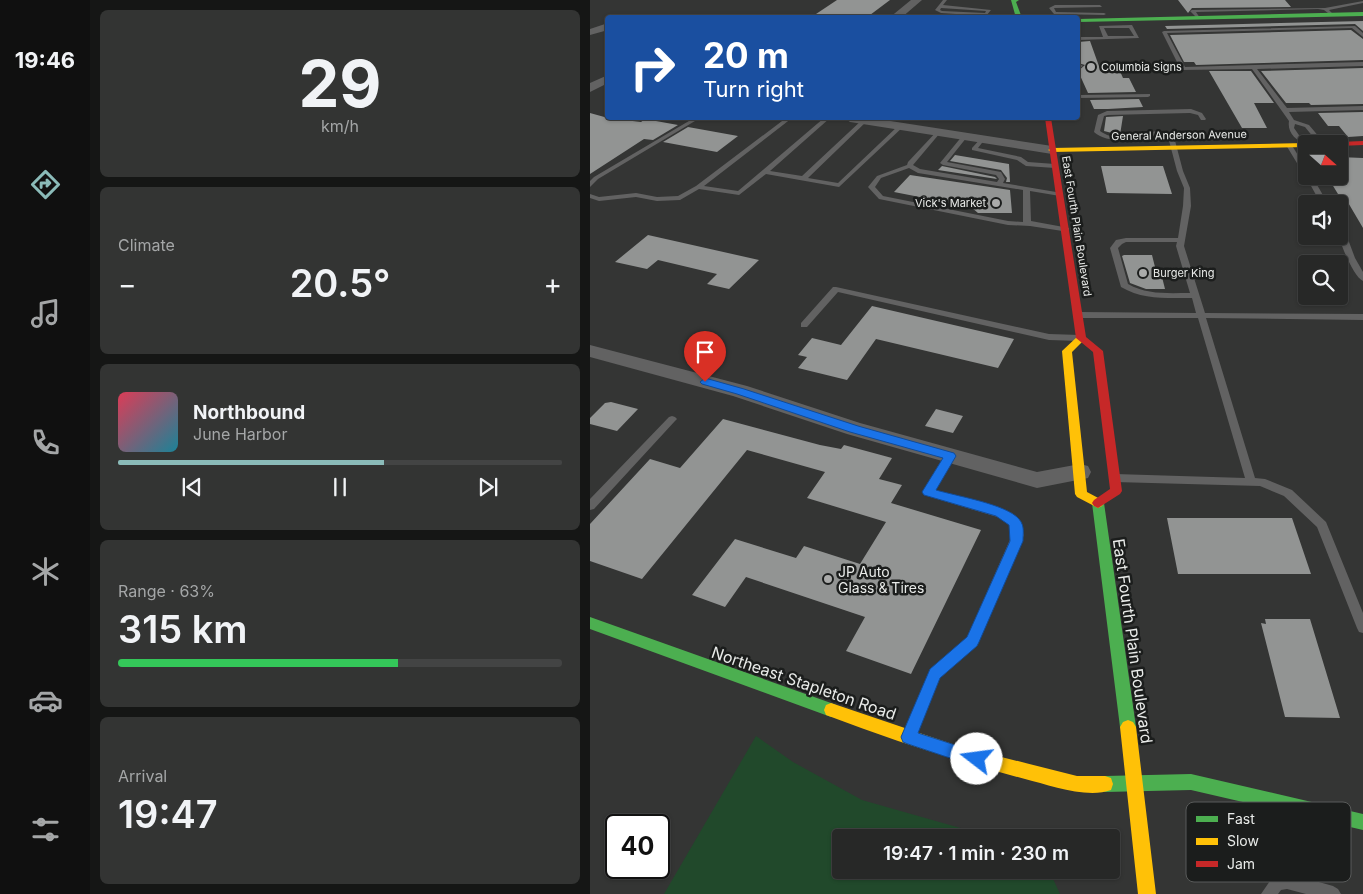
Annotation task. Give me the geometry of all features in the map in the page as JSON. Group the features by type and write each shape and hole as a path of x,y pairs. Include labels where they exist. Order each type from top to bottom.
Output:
{"street":[{"path":"898,15 917,0"},
{"path":"1016,0 1013,1 1018,15"},
{"path":"1080,22 1329,12 1363,14"},
{"path":"590,32 605,27"},
{"path":"590,75 605,78"},
{"path":"590,88 605,80"},
{"path":"865,120 938,132 960,141 978,144 1014,144 1052,150"},
{"name":"East Fourth Plain Boulevard","path":"1048,120 1081,338"},
{"path":"1348,144 1363,143"},
{"name":"General Anderson Avenue","path":"1052,150 1298,145"},
{"path":"1081,338 1098,351 1115,478 1116,491 1098,503 1082,494 1067,351 1081,338"},
{"path":"590,351 740,391 854,429 1037,480 1080,472"},
{"name":"East Fourth Plain Boulevard","path":"1098,503 1136,784 1147,894"},
{"name":"Northeast Stapleton Road","path":"590,623 742,680 958,754 1077,784 1191,782 1282,802"}],"lane":[{"path":"945,0 937,10 969,15"},
{"path":"1052,0 1055,6"},
{"path":"1098,0 1107,20"},
{"path":"1329,12 1363,2"},
{"path":"940,6 989,10 986,15"},
{"path":"1070,15 1054,13 1050,8 1055,6 1100,6"},
{"path":"1080,16 1107,20 1130,26 1137,37 1080,39"},
{"path":"1106,38 1101,27 1107,20"},
{"path":"1363,36 1353,27 1164,32 1183,69 1363,64"},
{"path":"1254,68 1292,121 1307,126 1314,135"},
{"path":"1080,97 1148,95"},
{"path":"1285,110 1363,108"},
{"path":"1157,133 1116,139 1106,138 1097,132 1101,115 1107,112 1187,111 1197,113 1203,119"},
{"path":"590,185 596,178 694,120"},
{"path":"590,196 598,199 636,195 657,199 680,198 698,188 786,120"},
{"path":"698,188 739,193 766,172 825,120"},
{"path":"803,179 865,120"},
{"path":"1292,121 1291,128 1298,138"},
{"path":"766,172 839,185 901,126"},
{"path":"938,132 910,166 879,177 871,187 881,198 1008,223 1028,223 1066,230"},
{"path":"1170,132 1180,171 1187,188 1187,206 1180,246 1251,481"},
{"path":"960,141 943,163 999,173 1002,179 999,184"},
{"path":"978,144 1004,155 1019,158 1026,164 1055,166"},
{"path":"1004,155 1014,144"},
{"path":"1289,145 1298,160"},
{"path":"910,166 918,171 1060,194"},
{"path":"1026,189 1028,223"},
{"path":"1181,240 1126,240 1119,242 1114,248 1124,285 1130,290 1155,294 1195,296"},
{"path":"1346,245 1363,279"},
{"path":"804,325 836,289 1049,337 1081,338"},
{"path":"1078,316 1363,317"},
{"path":"590,506 672,419"},
{"path":"908,737 935,674 972,642 1018,535 1018,528 1008,516 928,492 950,456"},
{"path":"1115,478 1251,481 1275,486 1288,493 1322,525 1363,628"},
{"path":"1269,894 1277,883 1282,882"},
{"path":"1291,882 1333,894"}],"green space":[{"path":"756,736 793,762 862,800 964,829 832,829 832,879 1053,879 1060,894 664,894"}],"building":[{"path":"837,0 890,0 870,15 814,15"},
{"path":"1178,0 1285,0 1291,7 1192,8 1188,13"},
{"path":"1363,21 1363,31 1355,24 1167,29 1165,26"},
{"path":"1351,30 1363,39 1363,60 1196,65 1194,62 1184,62 1170,35"},
{"path":"1090,41 1100,69 1119,69 1123,78 1129,78 1136,92 1088,93 1080,75 1080,69 1085,65 1080,64 1080,42"},
{"path":"1363,68 1363,104 1311,105 1309,103 1286,103 1261,71"},
{"path":"1209,71 1251,71 1274,103 1254,103 1267,128 1242,128"},
{"path":"1139,99 1143,107 1108,109 1094,109 1090,100"},
{"path":"1363,112 1363,136 1348,137 1339,126 1328,126 1318,113"},
{"path":"590,113 605,117 605,120 641,122 650,120 678,125 653,140 644,139 590,174"},
{"path":"1123,116 1120,135 1104,131 1106,117"},
{"path":"688,127 738,136 717,152 663,142"},
{"path":"955,155 1009,164 1010,182 1006,182 1007,178 1001,170 950,161"},
{"path":"1348,157 1363,158 1363,228 1348,202 1348,195 1338,194 1332,185 1348,185"},
{"path":"942,166 995,177 997,179 938,170"},
{"path":"1101,166 1163,166 1172,194 1107,193"},
{"path":"910,175 1010,190 1012,213 978,213 971,207 894,192"},
{"path":"648,235 759,260 729,289 707,284 717,274 658,260 647,269 615,262"},
{"name":"Burger King","path":"1152,255 1155,267 1160,269 1165,289 1146,289 1130,283 1122,256"},
{"path":"872,306 1014,339 998,368 876,339 847,380 798,368 807,357 798,355 812,338 841,345"},
{"path":"611,402 638,409 617,431 590,424 590,418 605,403"},
{"path":"936,409 963,416 953,433 925,426"},
{"path":"723,419 820,445 841,449 844,445 892,458 879,479 902,485 891,503 981,530 911,674 846,651 865,617 746,577 725,607 692,595 735,539 796,558 804,546 860,564 886,522 807,498 825,472 747,450 642,579 590,561 590,524 650,459 680,468"},
{"path":"1167,518 1292,518 1311,574 1178,574"},
{"path":"1265,619 1310,619 1340,718 1285,717 1261,623 1266,624"}],"traffic: fast":[{"path":"1016,0 1013,1 1018,15"},
{"path":"1080,21 1363,14"},
{"path":"1098,503 1128,727"},
{"path":"590,623 831,710"},
{"path":"1105,784 1191,782 1277,802"},
{"path":"1351,819 1363,822"}],"traffic: slow":[{"path":"1052,150 1298,145"},
{"path":"1081,338 1067,351 1081,494 1098,503"},
{"path":"831,710 958,754 1077,784 1105,784"},
{"path":"1128,727 1147,894"}],"traffic: jam":[{"path":"1048,120 1081,338 1098,351 1116,491 1098,503"},
{"path":"1348,144 1363,143"}],"place":[{"name":"Columbia Signs","path":"1091,67"},
{"name":"Vick's Market","path":"996,203"},
{"name":"Burger King","path":"1143,273"},
{"name":"JP Auto Glass & Tires","path":"828,579"}],"route":[{"path":"705,382 740,391 854,429 950,456 928,492 1000,513 1014,521 1018,528 1017,541 972,642 935,674 908,737 977,759"}]}
